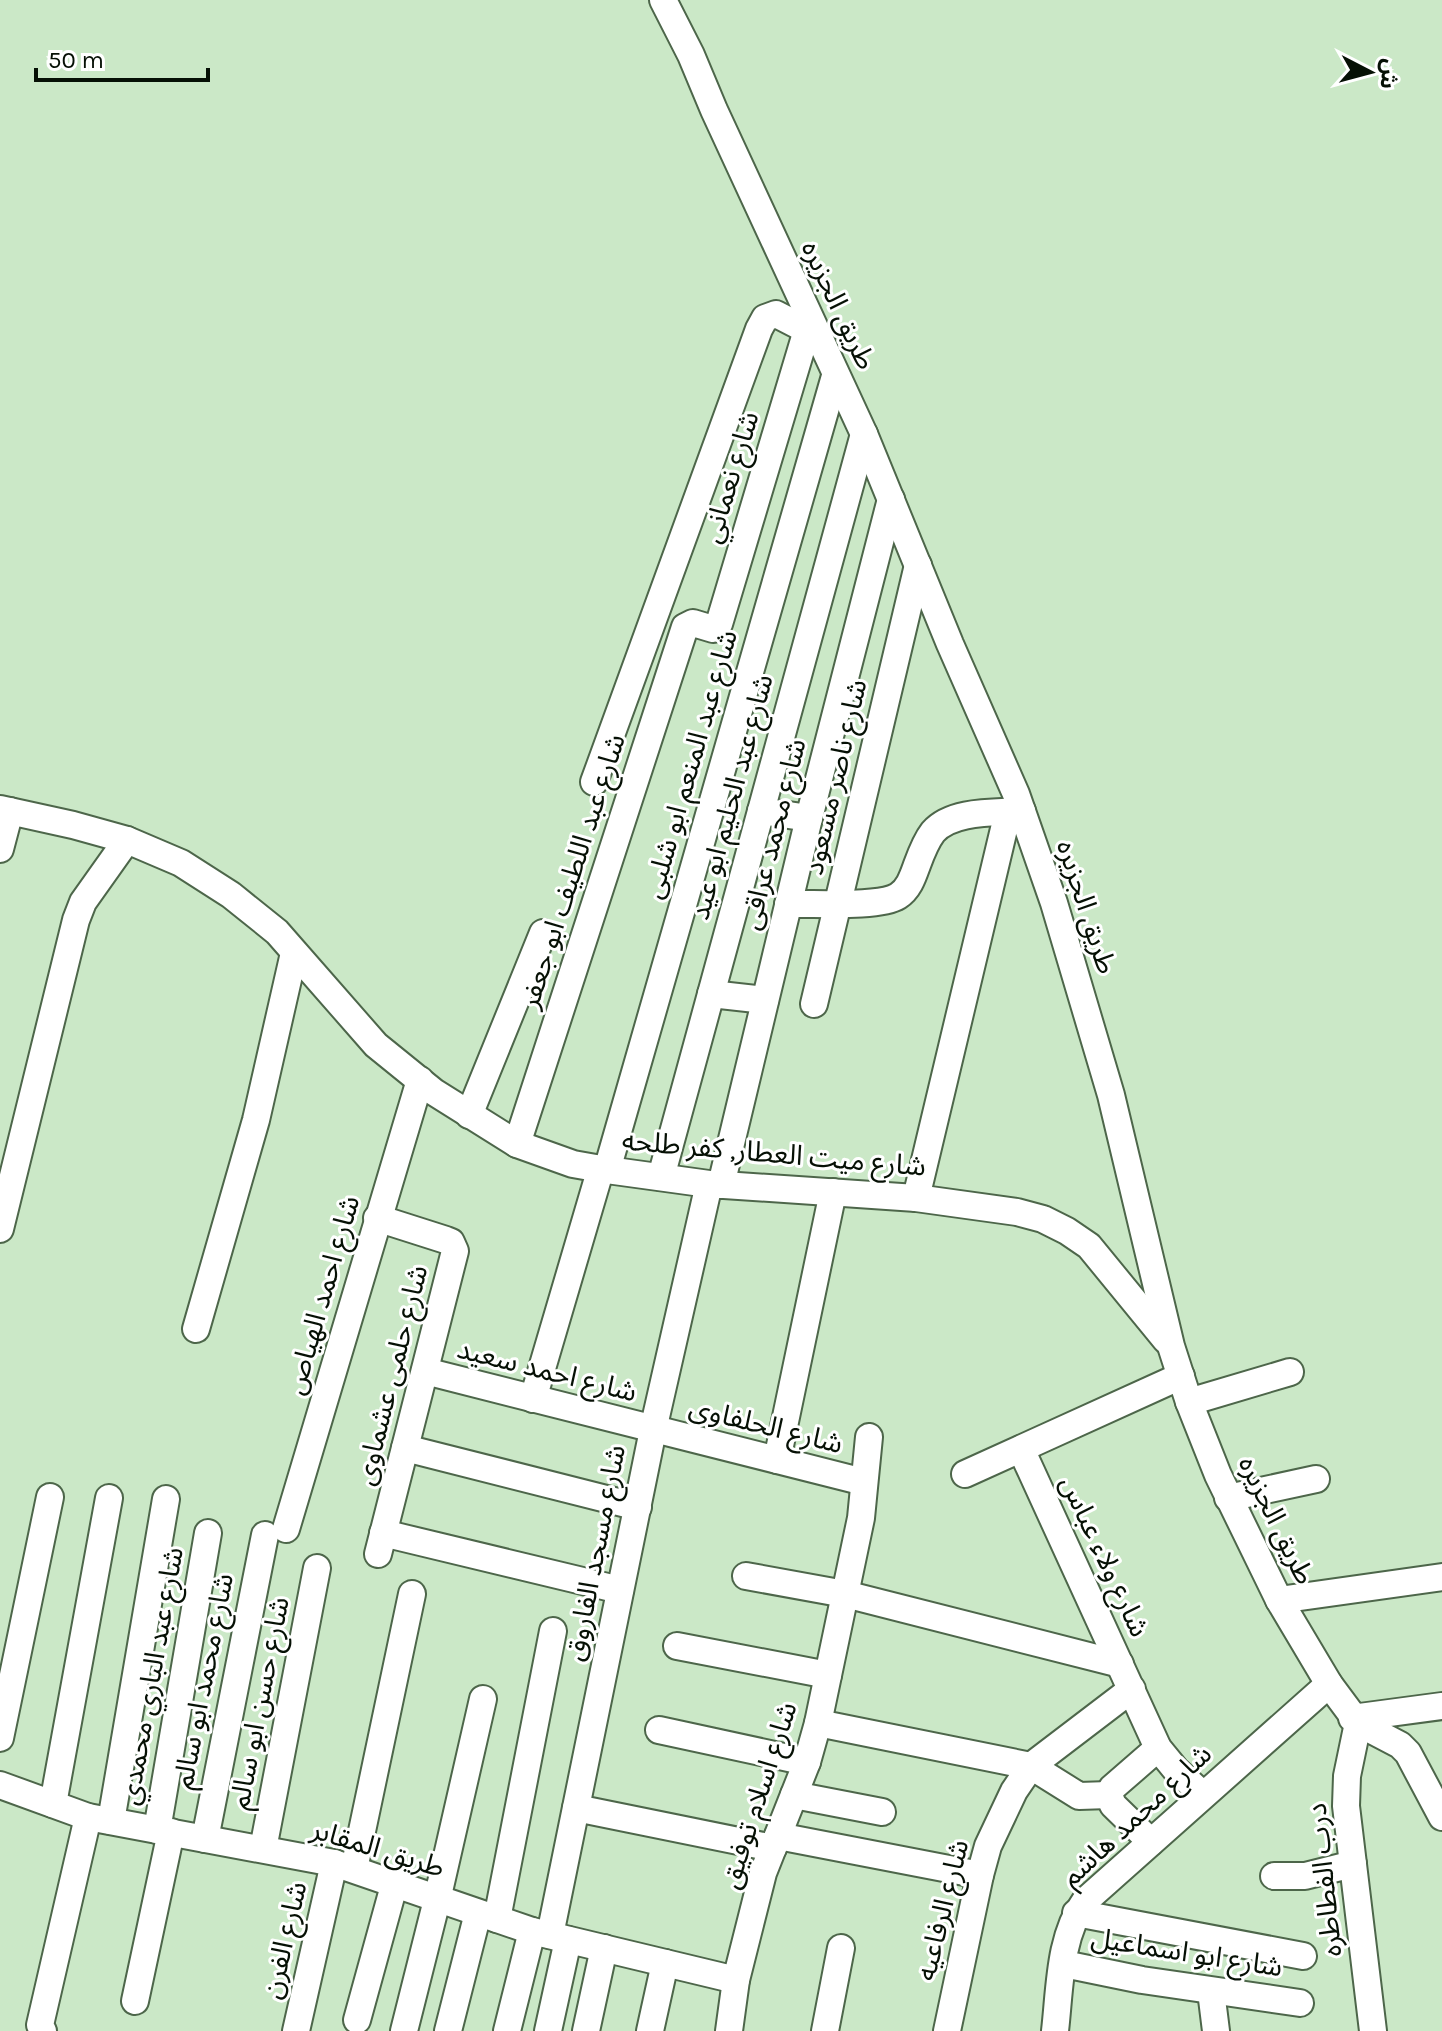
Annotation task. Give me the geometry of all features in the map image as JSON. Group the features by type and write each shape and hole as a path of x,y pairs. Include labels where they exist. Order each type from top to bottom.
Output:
{"street":[{"name":"طريق الجزيره","path":"663,0 691,55 808,325 864,434 1054,903 1111,1095 1171,1346 1189,1402 1228,1498 1279,1600 1329,1684 1355,1721 1400,1745 1408,1753 1442,1817"},
{"path":"594,782 759,329 765,318 776,314 808,325"},
{"name":"شارع نعماني","path":"693,623 711,629 718,626 808,325"},
{"name":"شارع عبد المنعم ابو شلبى","path":"533,1399 604,1169 835,376"},
{"name":"شارع عبد الحليم ابو عيد","path":"661,1177 864,434"},
{"name":"شارع محمد عراقى","path":"715,1184 765,1000 891,499"},
{"name":"شارع ناصر مسعود","path":"814,1004 918,565"},
{"name":"شارع عبد اللطيف ابو جعفر","path":"517,1144 685,627 693,623"},
{"path":"0,849 5,810"},
{"name":"شارع ميت العطار, كفر طلحه","path":"5,810 127,840 181,863 231,895 277,932 376,1045 469,1115 517,1144 573,1164 604,1169 715,1184 916,1198 1017,1212 1043,1219 1089,1246 1171,1346"},
{"path":"761,811 809,818"},
{"path":"788,904 881,901 902,894 933,832 954,819 1015,811 916,1198"},
{"path":"0,1229 76,920 83,902 127,840"},
{"path":"469,1115 543,933"},
{"path":"196,1329 256,1120 294,953"},
{"path":"711,994 765,1000"},
{"name":"شارع احمد الهياص","path":"275,1532 420,1080"},
{"name":"شارع مسجد الفاروق","path":"550,1935 653,1430 715,1184"},
{"path":"777,1460 833,1192"},
{"name":"شارع حلمى عشماوى","path":"377,1218 446,1240 454,1246 454,1256 380,1544 620,1590"},
{"name":"شارع احمد سعيد","path":"425,1371 653,1430"},
{"path":"1189,1402 1290,1372"},
{"path":"965,1474 1181,1376"},
{"name":"شارع الحلفاوى","path":"653,1430 864,1482"},
{"name":"شارع اسلام توفيق","path":"730,2031 736,1980 763,1873 807,1762 818,1723 861,1518 869,1437"},
{"path":"405,1448 638,1507"},
{"name":"شارع ولاء عباس","path":"1021,1449 1158,1748 1203,1795"},
{"path":"1228,1498 1316,1479"},
{"path":"0,1738 50,1497"},
{"path":"53,1804 109,1498"},
{"path":"42,2030 100,1819 166,1499"},
{"name":"شارع محمد ابو سالم","path":"205,1839 275,1532"},
{"name":"شارع عبد الباري محمدي","path":"135,2001 164,1831 208,1533"},
{"name":"شارع حسن ابو سالم","path":"263,1849 317,1568"},
{"path":"746,1576 845,1594 1120,1664"},
{"path":"1279,1600 1442,1577"},
{"name":"شارع الفرن","path":"296,2031 344,1866 412,1594"},
{"path":"448,2031 488,1916 553,1631"},
{"path":"677,1646 828,1675"},
{"name":"شارع محمد هاشم","path":"1055,2031 1068,1936 1076,1913 1085,1901 1329,1684"},
{"path":"1031,1766 1132,1689"},
{"path":"404,2031 483,1699"},
{"path":"1355,1721 1442,1706"},
{"name":"درب الفطاطره","path":"1355,1721 1345,1791 1373,2031"},
{"path":"818,1723 1031,1766 1079,1796 1109,1795"},
{"path":"659,1730 807,1762"},
{"path":"1151,1842 1113,1805 1109,1795 1112,1788 1158,1748"},
{"name":"شارع الرفاعيه","path":"947,2031 980,1875 1000,1818 1031,1766"},
{"name":"طريق المقابر","path":"0,1785 100,1819 344,1866 395,1882 437,1900 550,1935 736,1980"},
{"path":"794,1795 882,1812"},
{"path":"576,1808 980,1875"},
{"path":"1274,1876 1305,1876 1353,1864"},
{"path":"357,2020 395,1882"},
{"path":"1076,1913 1303,1956"},
{"path":"507,2031 550,1935"},
{"path":"548,2031 550,1935"},
{"path":"586,2031 604,1948"},
{"path":"825,2031 841,1948"},
{"path":"650,2031 665,1963"},
{"name":"شارع ابو اسماعيل","path":"1064,1964 1211,1991 1300,2003"},
{"path":"1211,1991 1216,2031"}]}
